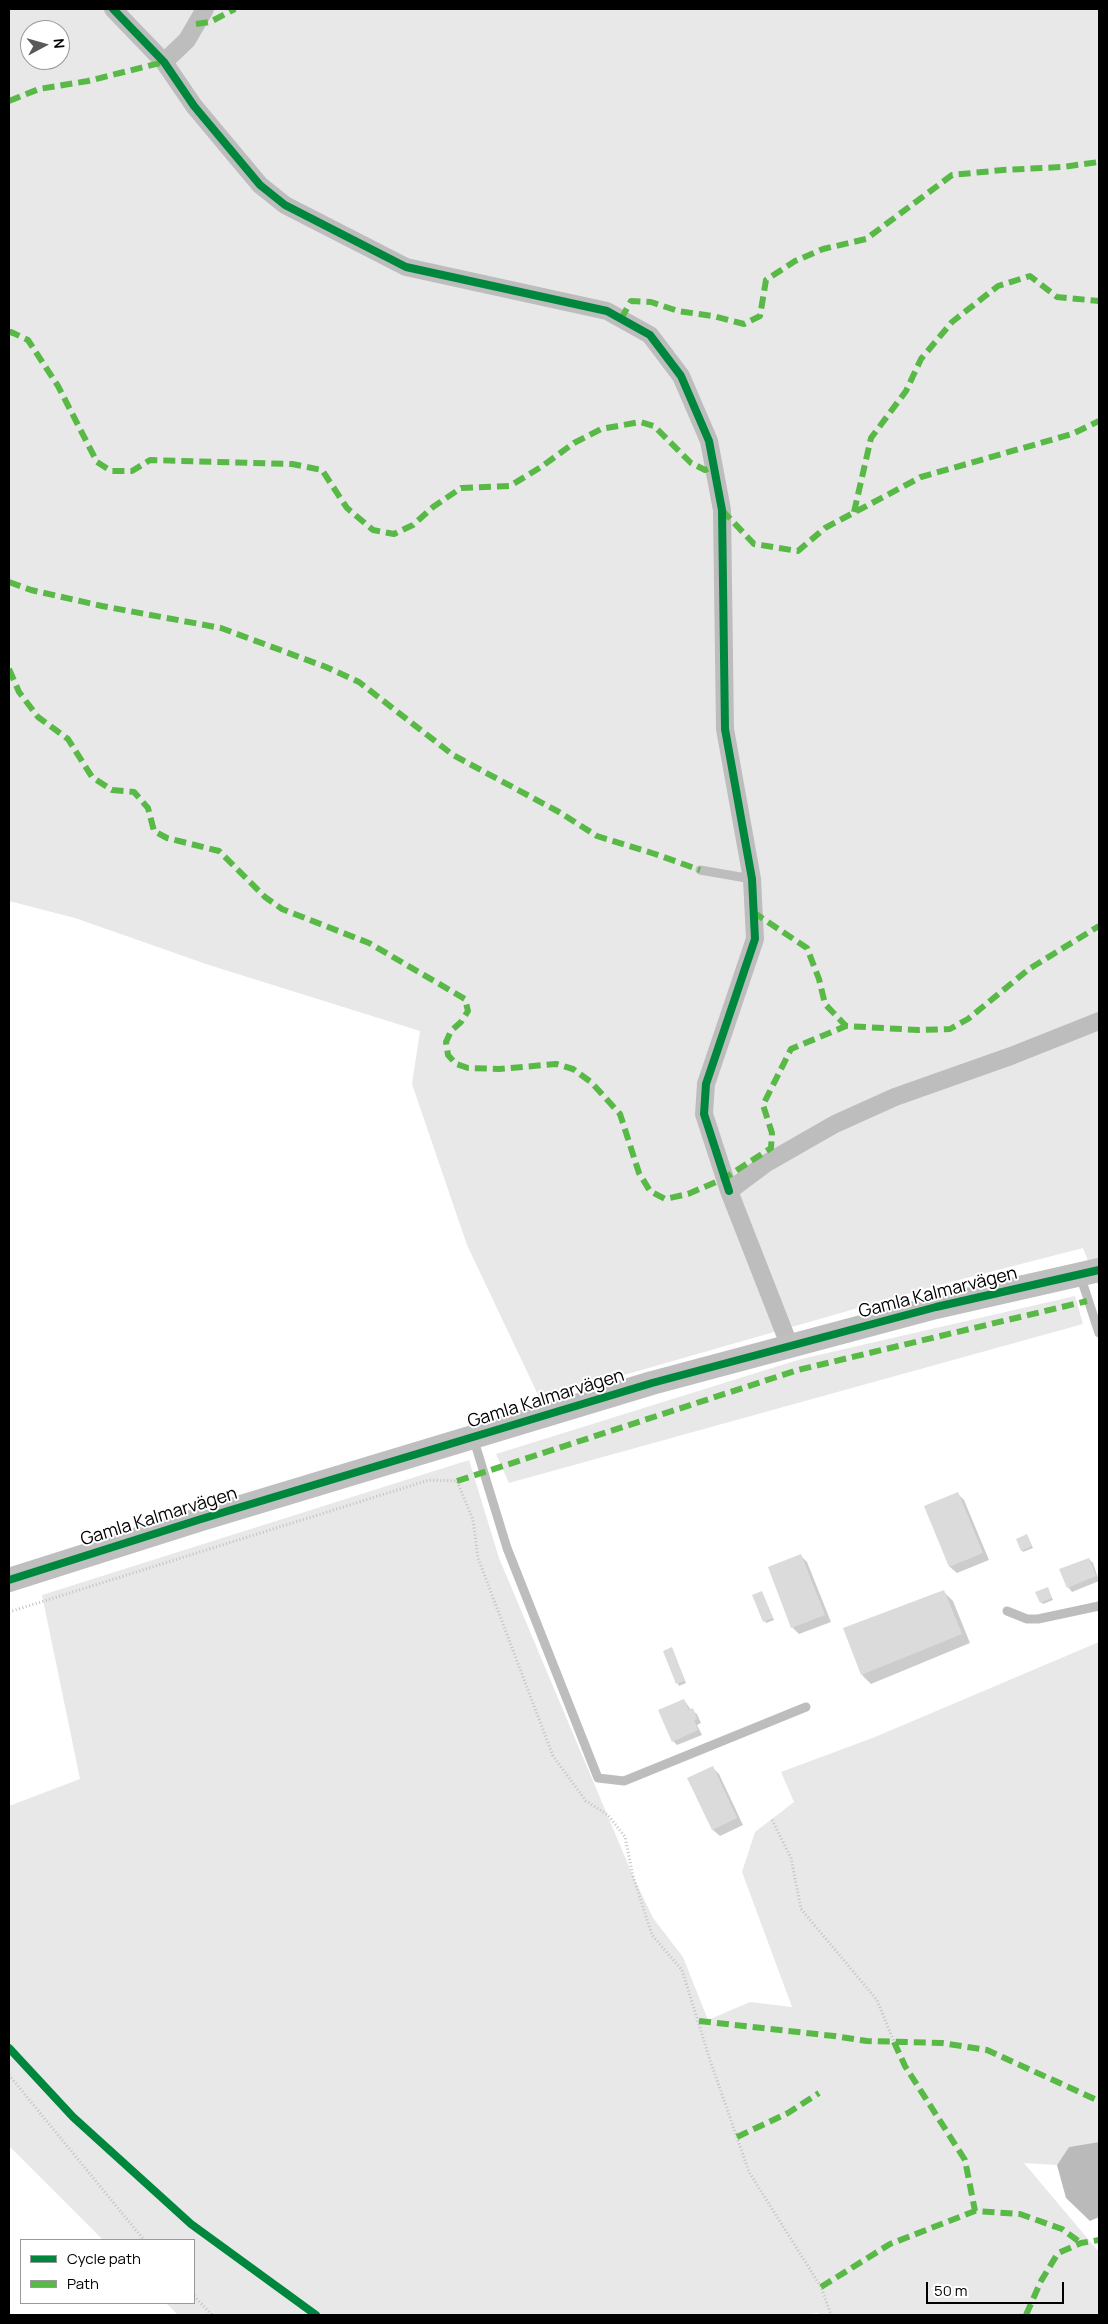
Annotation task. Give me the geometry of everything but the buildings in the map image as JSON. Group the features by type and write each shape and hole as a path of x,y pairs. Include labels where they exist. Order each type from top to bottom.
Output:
{"street":[{"path":"112,9 164,62 194,106 260,185 285,205 406,268 607,311 650,335 681,376 709,441 722,510 725,729 752,879 755,939 706,1084 704,1114 729,1191 790,1346"},
{"path":"164,62 187,40 205,9"},
{"path":"729,1191 765,1164 835,1124 896,1097 1099,1022"},
{"name":"Gamla Kalmarvägen","path":"9,1580 198,1520 652,1383 936,1307 1090,1272"}],"lane":[{"path":"700,870 752,879"},
{"path":"1090,1272 1099,1333"},
{"name":"Gamla Kalmarvägen","path":"472,1437 507,1548 598,1778 624,1781 806,1707"},
{"path":"1007,1610 1027,1619 1038,1619 1099,1606"}],"path":[{"path":"9,1612 429,1480 457,1481 473,1520 478,1558 553,1756 586,1802 608,1815 625,1837 634,1876 652,1935 682,1970 710,2060 749,2172 821,2287 831,2315"},
{"path":"772,1820 791,1858 801,1909 877,2000 894,2042"},
{"path":"9,2075 143,2239"},
{"path":"195,2297 212,2315"}],"shaded area":[{"path":"9,9 1099,9 1099,1288 1083,1248 928,1288 540,1399 467,1245 412,1084 420,1031 209,965 75,918 9,901"},
{"path":"1075,1296 1083,1324 509,1483 496,1454 801,1359"},
{"path":"469,1460 499,1558 633,1876 653,1918 683,1957 708,2020 750,2002 792,2007 742,1872 755,1832 794,1802 781,1772 875,1737 1099,1642 1099,2142 1069,2147 1057,2165 1024,2163 1099,2252 1099,2315 819,2315 818,2313 797,2315 178,2315 167,2304 195,2304 195,2239 102,2239 9,2146 9,1806 80,1779 42,1595"},
{"path":"1099,2142 1099,2217 1090,2221 1066,2198 1057,2165 1069,2147"}],"marked path":[{"path":"196,24 210,22 235,9"},
{"path":"9,101 39,89 88,81 164,62"},
{"path":"621,319 631,301 651,302 678,311 713,316 744,324 760,316 766,280 795,261 823,249 866,239 952,175 1062,167 1099,162"},
{"path":"854,512 871,438 906,391 921,359 952,322 998,286 1030,276 1057,297 1099,301"},
{"path":"9,334 11,332 28,340 58,386 97,462 111,471 132,471 150,460 292,464 322,470 347,508 373,530 394,534 413,525 433,507 461,488 510,486 541,467 574,443 601,429 640,422 654,426 691,463 705,470 714,466"},
{"path":"722,510 754,544 798,551 825,528 921,477 1072,434 1099,421"},
{"path":"9,582 31,590 102,606 221,628 326,667 359,682 453,755 559,812 597,836 700,870"},
{"path":"9,669 19,692 38,717 68,739 92,777 112,790 134,792 148,808 154,831 167,838 219,851 265,897 282,909 369,943 465,999 468,1011 461,1022 451,1031 446,1042 448,1055 456,1064 468,1068 499,1069 556,1064 573,1069 591,1082 620,1114 639,1173 650,1191 665,1199 688,1194 725,1178 771,1148 772,1133 763,1105 791,1049 846,1026 918,1030 950,1029 968,1019 1029,969 1099,926"},
{"path":"753,912 807,948 819,979 825,1004 846,1026"},
{"path":"457,1481 798,1370 1087,1301"},
{"path":"699,2021 867,2041 942,2043 987,2050 1099,2101"},
{"path":"894,2042 905,2066 965,2160 975,2211"},
{"path":"737,2137 788,2113 819,2093"},
{"path":"821,2287 890,2244 975,2211 1020,2214 1062,2229 1081,2243"},
{"path":"1026,2315 1041,2281 1058,2253 1081,2243 1099,2240"}],"cycle path":[{"path":"113,9 164,62 194,106 260,185 285,205 406,267 607,311 650,335 681,376 709,441 722,510 725,729 752,879 755,939 706,1084 704,1114 729,1191"},
{"path":"9,1580 198,1520 652,1383 936,1307 1099,1270"},
{"path":"9,2048 73,2117 191,2224 316,2315"}]}
